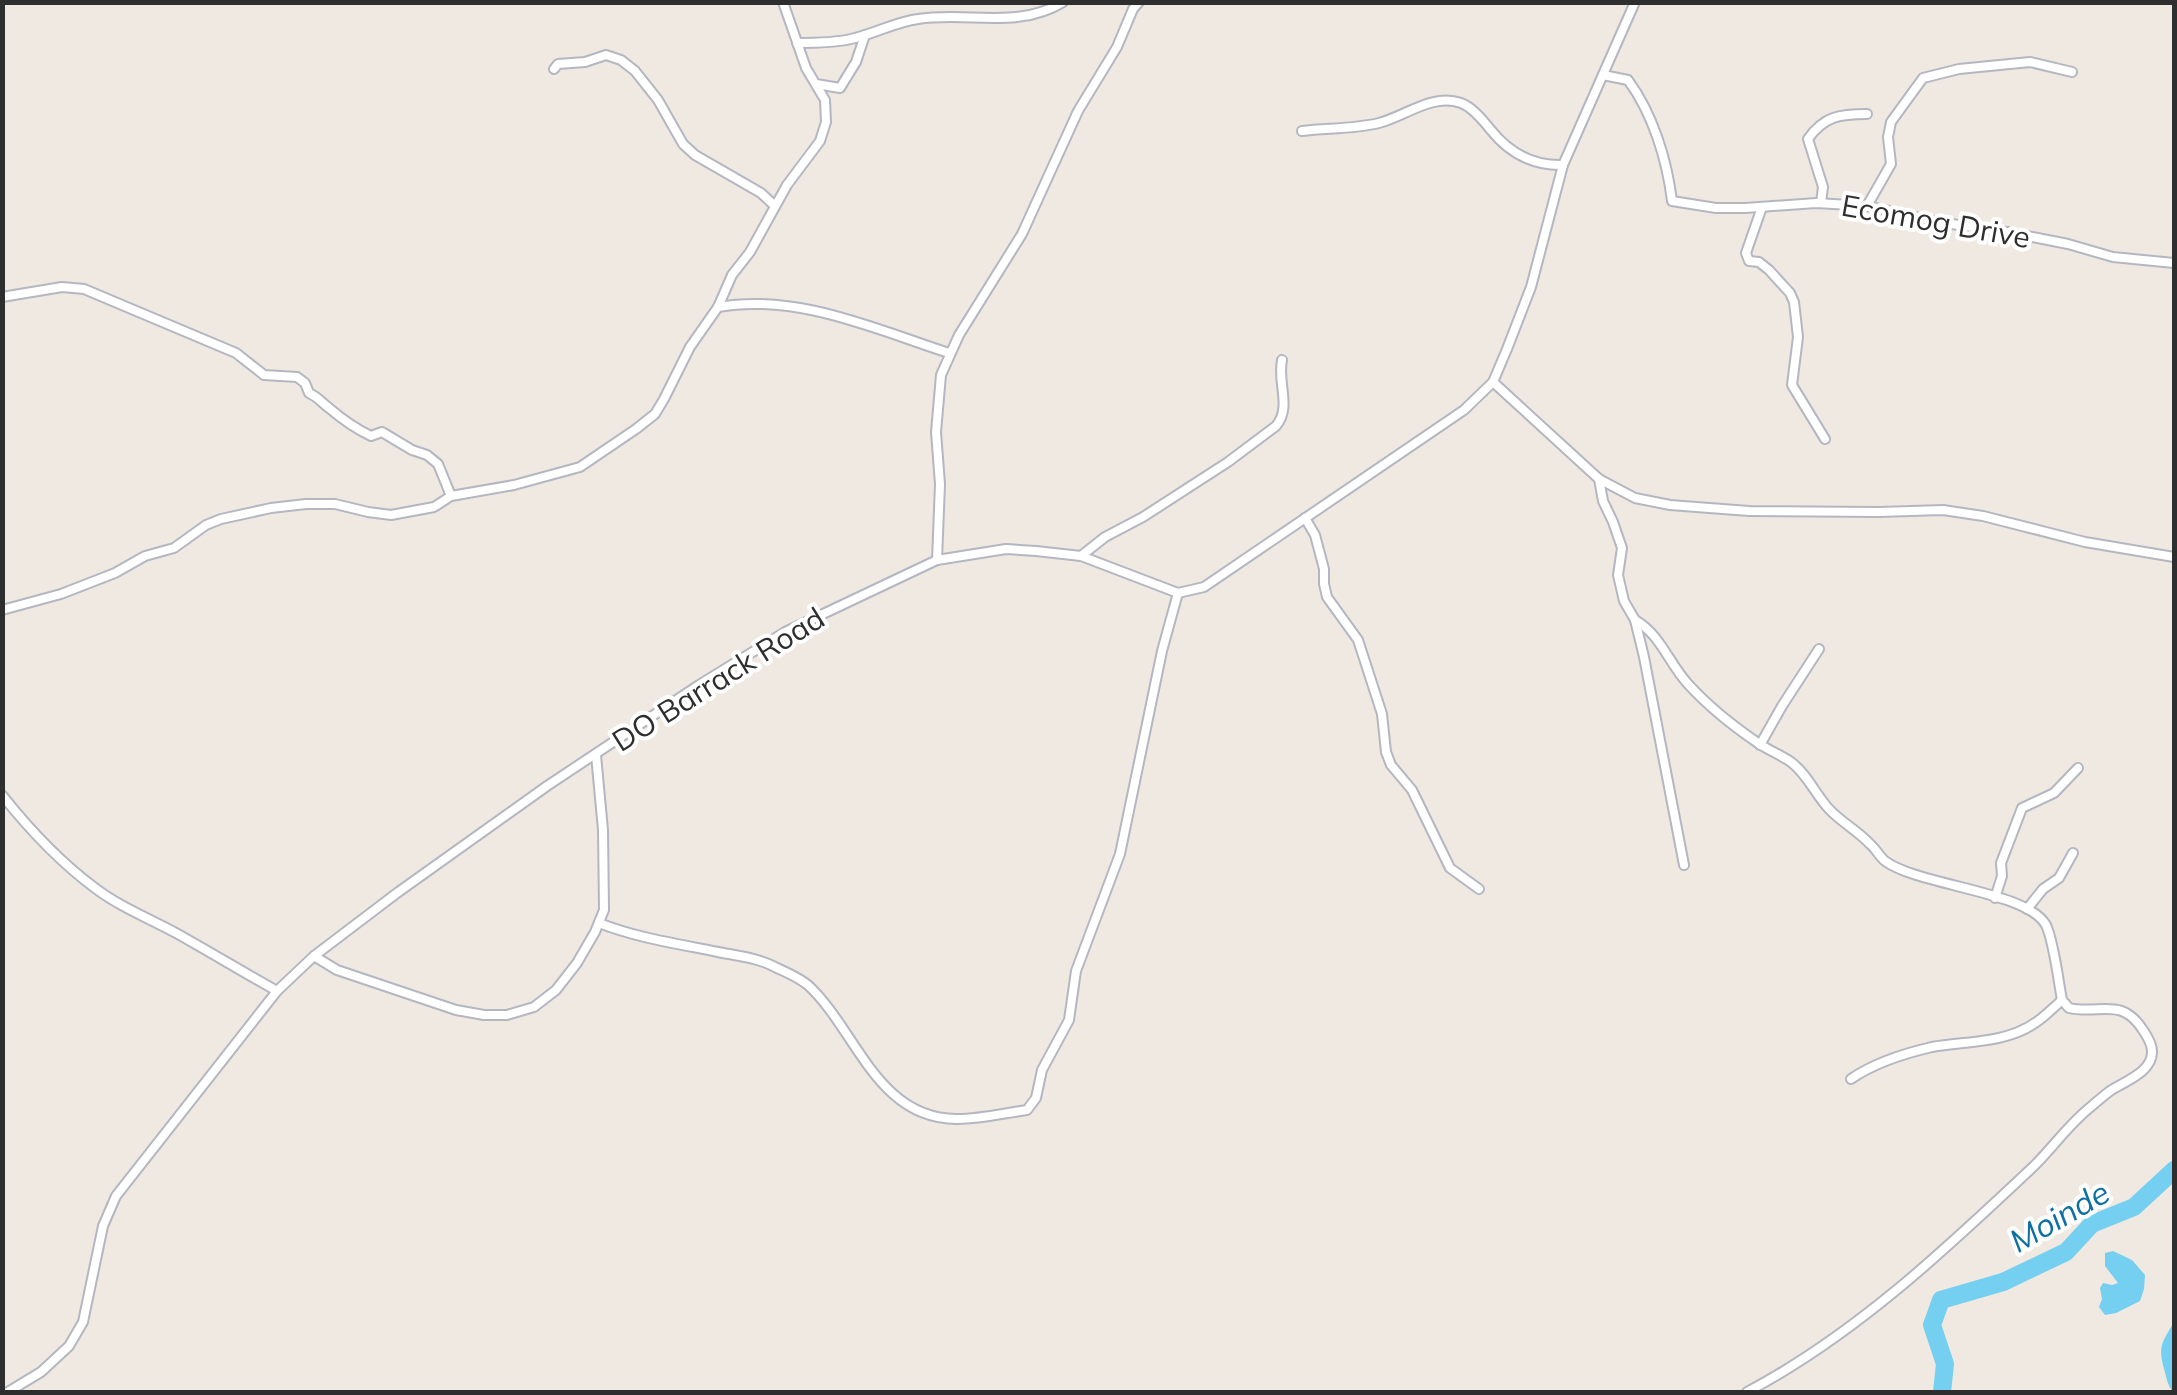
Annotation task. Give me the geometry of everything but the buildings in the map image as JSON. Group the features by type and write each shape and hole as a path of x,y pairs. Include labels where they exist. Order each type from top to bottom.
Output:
{"street":[{"path":"2,610 61,594 115,573 145,556 174,548 206,525 220,520 306,504 336,504 391,514 434,506 451,496 514,486 580,467 622,440 655,414 690,348 718,307 732,274 750,252 787,185 820,141 826,122 826,100 797,43 782,2"},
{"path":"797,43 837,42 919,19 1014,19 1035,15 1063,2"},
{"path":"937,560 940,484 936,432 940,375 1022,234 1078,110 1117,47 1136,6 1124,2"},
{"path":"599,923 624,933 749,957 808,984 862,1059 902,1102 925,1115 958,1119 1027,1110 1036,1098 1042,1070 1069,1020 1076,971 1120,854 1162,651 1178,593 1204,586 1306,518 1464,410 1494,382 1531,287 1563,165 1635,2"},
{"path":"816,84 840,88 856,62 865,35"},
{"path":"554,68 600,56 621,60 658,100 683,144 775,206"},
{"path":"1867,206 1891,164 1891,122 1923,78 1958,69 2030,62 2072,72"},
{"name":"Ecomog Drive","path":"1603,75 1628,80 1637,92 1657,138 1672,201 1716,208 1821,202 1867,206 2068,244 2113,257 2174,263"},
{"path":"1302,131 1383,122 1435,101 1449,101 1464,104 1518,154 1535,164 1563,165"},
{"path":"1821,202 1823,187 1808,138 1820,123 1867,114"},
{"path":"1762,207 1746,253 1749,261 1759,262 1769,270 1794,302 1798,338 1792,385 1825,439"},
{"path":"2,297 62,287 84,289 236,352 264,375 297,377 309,393 361,432 371,436 382,432 428,455 438,464 451,496"},
{"path":"718,307 736,304 808,308 949,354"},
{"path":"1081,556 1228,462 1276,426 1285,410 1280,378 1282,360"},
{"path":"1494,382 1600,479 1634,498 1670,506 1749,511 1943,510 2174,557"},
{"path":"1600,479 1603,501 1622,548 1618,575 1624,601 1635,620 1684,865"},
{"path":"1306,518 1315,535 1327,597 1358,640 1382,714 1391,765 1412,790 1450,868 1479,889"},
{"name":"DO Barrack Road","path":"8,1392 41,1372 69,1346 82,1322 103,1226 116,1196 277,991 314,956 547,786 785,632 937,560 1006,549 1081,556 1178,593"},
{"path":"1635,620 1660,642 1685,682 1760,745 1792,763 1828,809 1884,860 1900,869 2039,914 2048,930 2062,1000 2068,1008 2082,1011 2108,1007 2127,1012 2152,1047 2150,1060 2139,1074 2083,1113 2038,1162 1921,1270 1806,1359 1747,1392"},
{"path":"1760,745 1819,649"},
{"path":"314,956 337,970 456,1010 508,1015 534,1007 556,990 577,963 604,910 601,790 596,755"},
{"path":"1995,898 2002,876 2001,863 2022,808 2054,794 2078,768"},
{"path":"2,795 72,870 96,888 128,910 277,991"},
{"path":"2026,909 2059,878 2073,853"},
{"path":"1852,1079 1865,1069 1931,1048 2016,1034 2041,1020 2062,1000"}],"water":[{"path":"2113,1251 2132,1260 2145,1275 2144,1289 2140,1301 2105,1315 2099,1307 2100,1288 2103,1283 2118,1283 2105,1266 2105,1253"},
{"path":"2174,1322 2174,1392 2173,1392 2161,1349"}],"waterway":[{"name":"Moinde","path":"1942,1392 1945,1364 1932,1325 1941,1300 2003,1282 2066,1252 2092,1224 2134,1207 2174,1170"}]}
